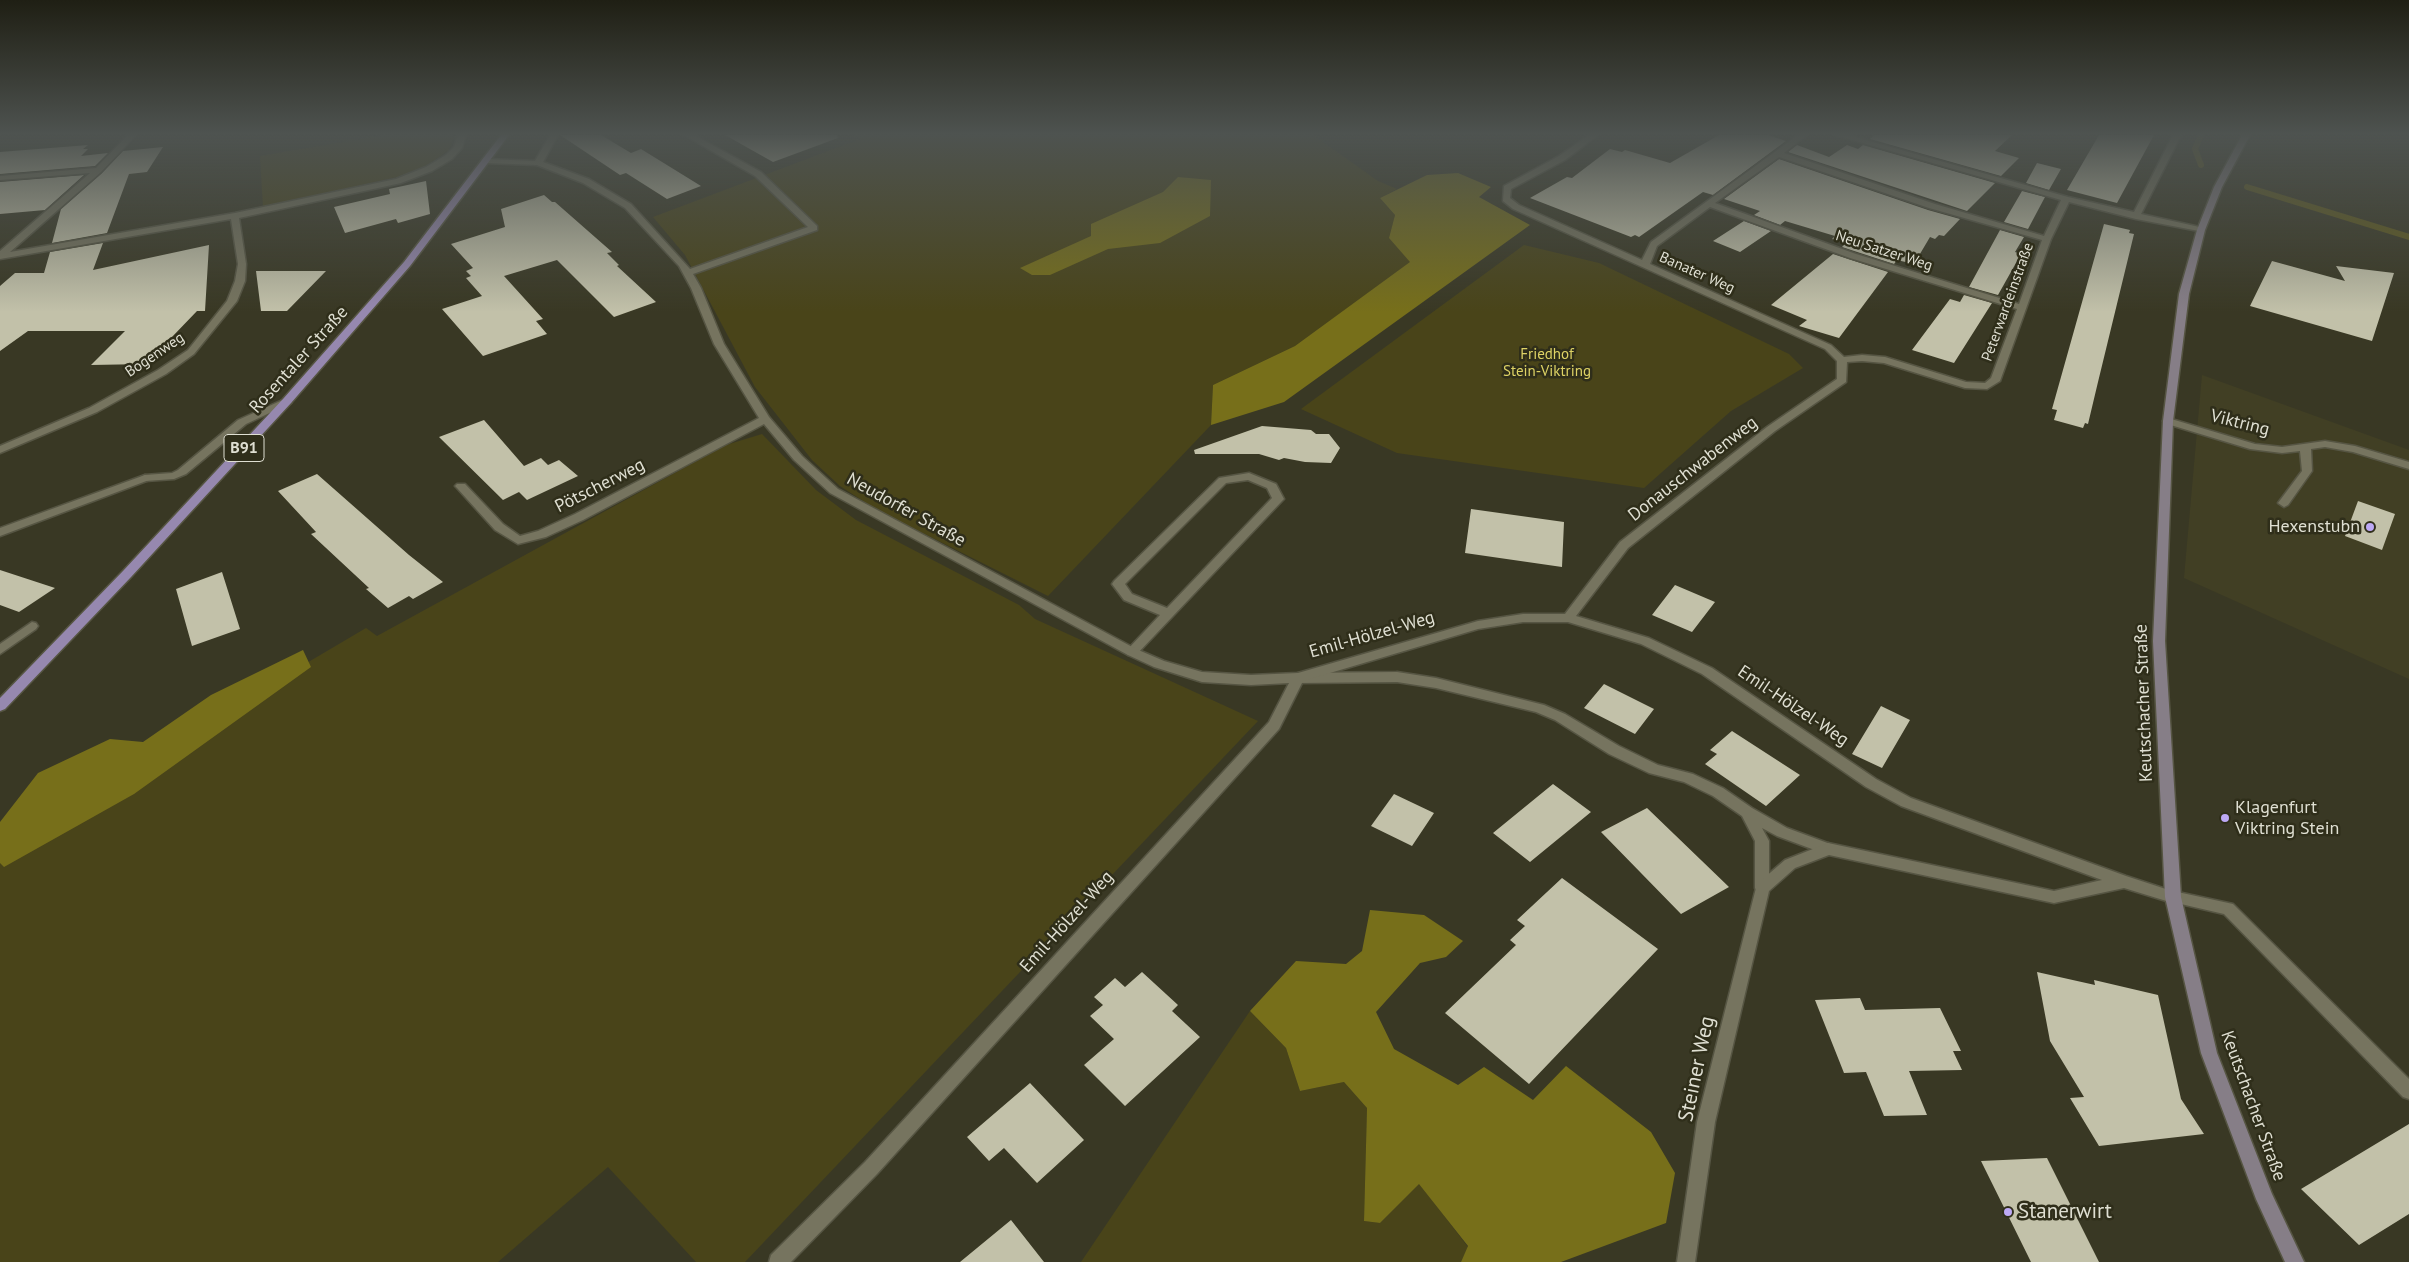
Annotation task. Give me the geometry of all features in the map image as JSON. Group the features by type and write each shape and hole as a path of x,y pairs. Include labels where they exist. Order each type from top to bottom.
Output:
{"main road":[{"name":"Rosentaler Straße","path":"0,706 127,574 287,401 407,264 461,194"},
{"name":"Keutschacher Straße","path":"2215,194 2201,230 2184,294 2168,421 2159,641 2173,897 2209,1053 2265,1199 2295,1262"}],"street":[{"path":"0,256 71,194"},
{"path":"0,256 235,216 335,194"},
{"name":"Neudorfer Straße","path":"610,194 618,198 672,250 687,273 719,344 765,419 798,458 834,492 1132,652 1159,664 1202,677 1251,680 1298,678"},
{"path":"687,273 814,228 779,194"},
{"path":"1506,194 1506,199 1516,207 1645,265"},
{"name":"Banater Weg","path":"1723,194 1654,244 1648,254 1645,265 1828,347 1842,360"},
{"path":"1896,194 2048,239"},
{"path":"2048,194 2201,230"},
{"path":"2136,216 2147,194"},
{"name":"Peterwardeinstraße","path":"1842,360 1862,358 1885,360 1965,385 1987,386 1996,379 2048,239 2066,199"},
{"name":"Neu Satzer Weg","path":"1710,204 1853,256 2023,308"},
{"name":"Bogenweg","path":"0,450 93,410 162,372 191,352 232,301 240,281 242,264 235,216"},
{"name":"Donauschwabenweg","path":"1568,618 1624,545 1771,430 1842,380 1842,360"},
{"path":"0,532 145,478 174,476 182,472 242,422 287,401"},
{"name":"Pötscherweg","path":"461,486 498,527 518,540 542,534 579,517 765,419"},
{"name":"Viktring","path":"2168,421 2254,447 2282,450 2325,444 2355,449 2409,466"},
{"path":"2284,503 2307,471 2305,447"},
{"path":"1132,652 1169,614 1278,499 1272,486 1249,476 1223,480 1118,584 1128,598 1169,614"},
{"name":"Emil-Hölzel-Weg","path":"778,1262 871,1168 1274,725 1298,678 1478,625 1524,618 1568,618 1646,641 1707,671 1871,783 1906,802 2124,882 2173,897 2228,909 2409,1091"},
{"path":"0,650 32,626"},
{"path":"1298,678 1397,677 1436,683 1539,708 1560,717 1614,750 1638,762 1654,769 1688,778 1718,792 1747,812 1782,832 1828,849 2054,896 2124,882"},
{"name":"Steiner Weg","path":"1686,1262 1706,1122 1762,888 1762,842 1747,812"},
{"path":"1762,888 1790,864 1828,849"}],"shaded area":[{"path":"1159,194 1211,194 1210,216 1160,243 1108,249 1050,275 1032,275 1020,268 1091,236 1091,224"},
{"path":"1388,194 1483,194 1479,197 1530,225 1284,402 1211,425 1213,385 1295,346 1410,262 1389,238 1395,215 1380,198"},
{"path":"2202,375 2409,450 2409,679 2184,578"},
{"path":"303,650 311,667 134,794 4,867 0,863 0,822 38,773 110,739 143,742 211,695"},
{"path":"1370,910 1424,915 1463,941 1446,957 1420,963 1376,1012 1394,1049 1458,1085 1484,1067 1533,1100 1566,1066 1651,1132 1675,1173 1666,1223 1561,1262 1461,1262 1468,1246 1419,1184 1380,1223 1364,1221 1367,1108 1344,1082 1300,1091 1286,1048 1250,1011 1296,961 1346,964 1362,951"}],"green space":[{"path":"262,194 322,194 263,207"},
{"path":"714,194 1388,194 1380,198 1395,215 1389,238 1411,262 1295,346 1213,385 1211,425 1048,596 877,510 840,486 812,460 755,387 685,255 653,217"},
{"name":"Friedhof Stein-Viktring","path":"1524,245 1599,263 1789,354 1803,368 1731,411 1644,488 1397,453 1301,409"},
{"path":"762,434 816,490 856,520 1019,605 1035,619 1258,721 745,1262 696,1262 608,1167 498,1262 0,1262 0,844 366,628 377,636 726,445"},
{"path":"1250,1011 1286,1048 1300,1091 1344,1082 1367,1108 1364,1221 1380,1223 1419,1183 1468,1247 1461,1262 1081,1262"}],"building":[{"path":"0,194 63,194 45,210 0,214"},
{"path":"78,194 122,194 107,233 52,243 61,209"},
{"path":"390,194 428,194 430,214 398,223 396,219 345,233 334,207"},
{"path":"659,194 680,194 667,199"},
{"path":"1537,194 1700,194 1639,237 1635,235 1631,237 1530,198"},
{"path":"1731,194 1881,194 1960,219 1944,236 1939,235 1935,239 1930,237 1914,264 1897,260 1894,264 1842,247 1846,243 1832,239 1835,236 1785,221 1780,225 1754,215 1760,211 1724,199"},
{"path":"1915,194 1984,194 1967,211"},
{"path":"2020,194 2033,194 2045,197 2028,229 2004,222"},
{"path":"2082,194 2122,194 2117,203"},
{"path":"544,195 552,202 555,202 612,252 607,253 619,265 617,266 656,302 614,317 557,260 504,276 543,319 536,321 547,334 483,356 442,309 482,296 466,278 471,276 466,271 473,268 451,244 505,227 501,209"},
{"path":"1744,221 1771,231 1740,252 1713,241"},
{"path":"2104,224 2130,230 2129,233 2134,234 2088,424 2085,423 2083,428 2054,420 2057,410 2052,409"},
{"path":"2000,230 2024,237 2015,252 2021,254 1998,295 1969,287"},
{"path":"103,243 93,270 209,245 205,311 197,311 146,364 91,365 125,331 28,331 0,351 0,286 15,273 44,273 50,252"},
{"path":"1833,254 1888,272 1839,338 1799,326 1807,320 1771,305"},
{"path":"2272,261 2345,281 2336,266 2394,273 2372,341 2250,306"},
{"path":"256,271 326,271 287,311 261,311"},
{"path":"1964,295 1992,303 1954,363 1912,350 1950,299 1960,302"},
{"path":"484,420 524,466 541,458 548,465 559,460 578,476 527,500 519,492 503,500 439,437"},
{"path":"1262,426 1311,430 1316,434 1329,434 1340,448 1331,463 1305,462 1284,458 1279,460 1259,454 1195,454 1194,450"},
{"path":"317,474 409,555 443,582 413,599 409,596 388,608 366,589 369,588 311,534 316,532 278,491"},
{"path":"2358,501 2395,514 2382,550 2345,536"},
{"path":"1471,509 1564,522 1562,567 1465,553"},
{"path":"0,570 55,588 19,612 0,605"},
{"path":"222,572 240,629 192,646 176,589"},
{"path":"1675,585 1715,602 1692,632 1652,615"},
{"path":"1604,684 1654,709 1635,734 1584,708"},
{"path":"1881,706 1910,720 1882,768 1852,754"},
{"path":"1732,731 1800,775 1766,806 1705,764 1717,754 1710,750"},
{"path":"1553,784 1591,812 1530,862 1493,833"},
{"path":"1394,794 1434,813 1412,846 1371,826"},
{"path":"1647,808 1729,887 1681,914 1601,832"},
{"path":"1562,878 1658,949 1529,1084 1445,1013 1516,945 1510,940 1525,926 1517,920"},
{"path":"1142,972 1178,1005 1172,1011 1200,1037 1125,1106 1084,1065 1114,1039 1090,1016 1103,1005 1094,997 1115,978 1125,987"},
{"path":"2037,972 2095,985 2094,980 2158,995 2181,1099 2204,1134 2099,1146 2070,1098 2084,1097 2050,1041"},
{"path":"1860,998 1865,1010 1940,1008 1961,1051 1953,1051 1962,1070 1909,1071 1927,1115 1884,1116 1866,1072 1844,1073 1815,1000"},
{"path":"1030,1083 1084,1140 1037,1183 1004,1148 989,1161 967,1137"},
{"path":"2409,1124 2409,1214 2359,1245 2301,1189"},
{"path":"2047,1158 2099,1262 2031,1262 1981,1161"},
{"path":"1011,1220 1044,1262 960,1262"}],"waterway":[{"path":"2269,194 2409,237"}],"place":[{"name":"Hexenstubn","path":"2370,527"},
{"name":"Klagenfurt Viktring Stein","path":"2225,818"},
{"name":"Stanerwirt","path":"2008,1212"}]}
